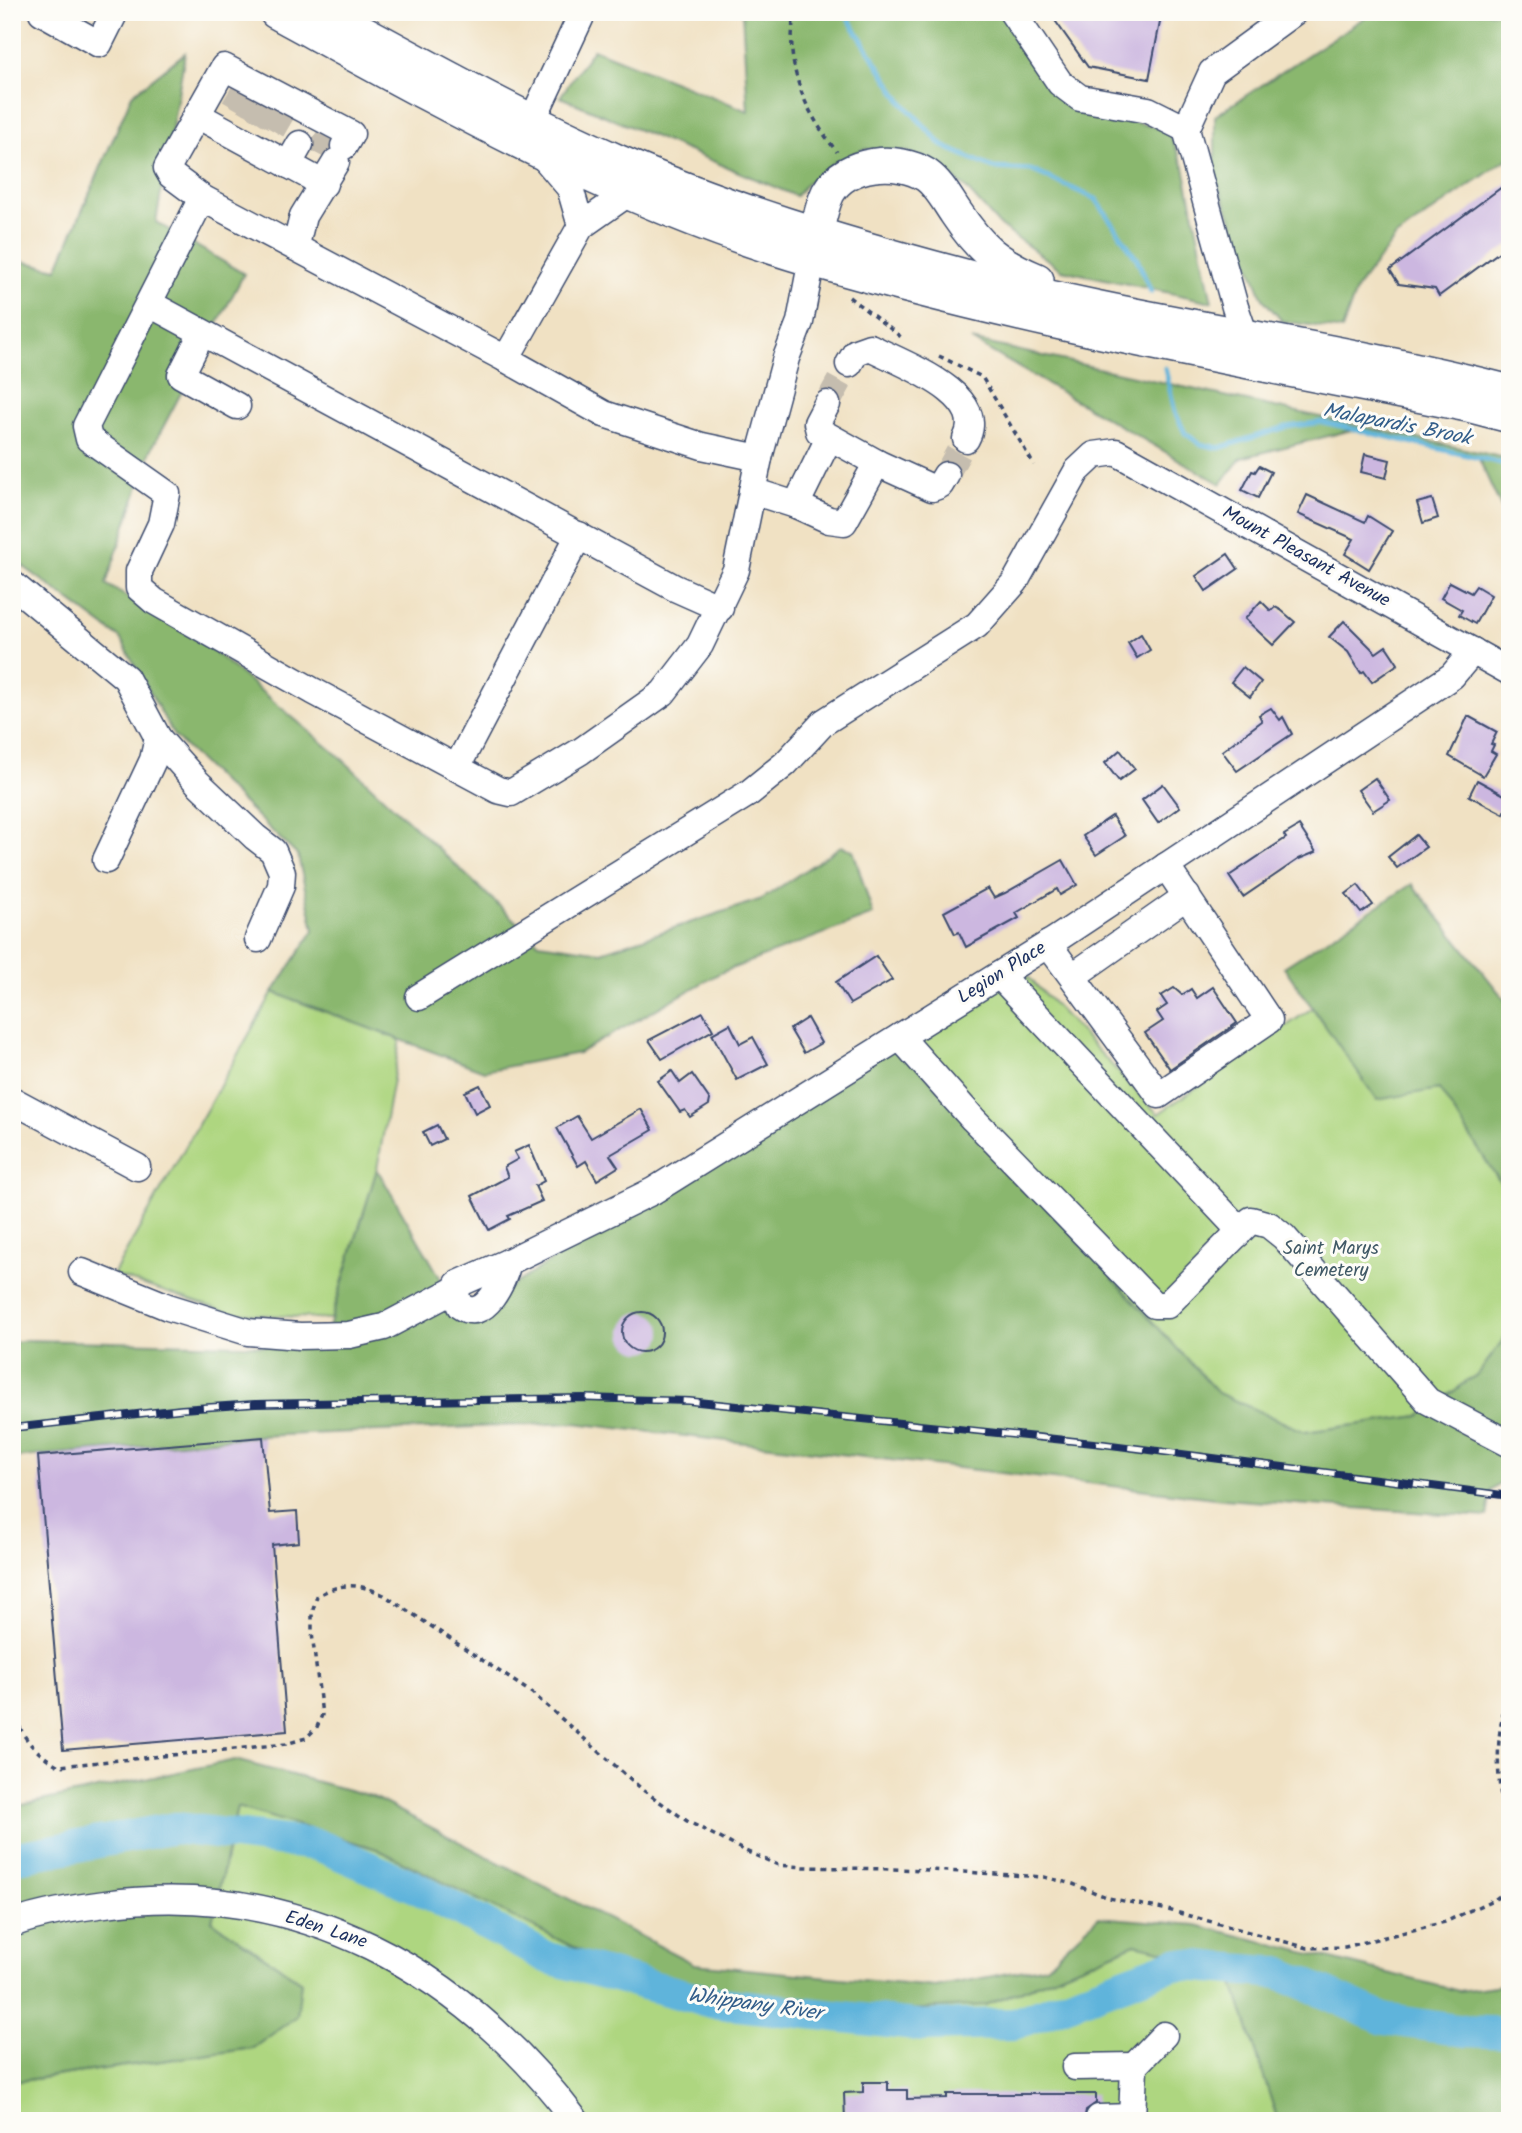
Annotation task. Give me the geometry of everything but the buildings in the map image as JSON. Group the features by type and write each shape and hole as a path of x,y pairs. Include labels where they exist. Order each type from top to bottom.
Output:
{"main road":[{"path":"276,12 536,136 620,162 911,289 997,310 1510,416"},
{"path":"326,12 634,194 739,235 958,275 1510,392"},
{"path":"814,247 828,192 845,176 880,164 915,169 936,184 972,237 995,259 1006,267 1104,307"}],"street":[{"path":"43,12 99,44 116,12"},
{"path":"1012,12 1060,83 1080,98 1148,110 1186,129"},
{"path":"1245,336 1186,129 1212,72 1294,12"},
{"path":"581,15 536,136 570,187 581,226"},
{"path":"319,149 257,113 224,67 167,168 171,175 202,198 296,246 604,414 702,446 759,457"},
{"path":"197,115 257,113 319,149"},
{"path":"296,246 319,149"},
{"path":"506,359 581,226 621,198 634,194"},
{"path":"202,198 86,426 89,439 167,494 161,524 139,571 139,588 154,601 313,691 498,790 510,793 582,751 663,693 700,645 736,570 759,457 786,358 800,322 814,247"},
{"path":"150,304 676,588 720,608"},
{"path":"202,333 180,375 237,406"},
{"path":"849,363 856,352 870,347 951,389 966,405 971,430 966,439"},
{"path":"827,404 817,423 819,431 877,463 935,481"},
{"path":"796,505 829,438"},
{"name":"Mount Pleasant Avenue","path":"419,997 749,793 786,764 824,722 977,625 1015,582 1077,471 1100,454 1116,452 1510,673"},
{"path":"752,491 796,505 829,520 844,522 877,463"},
{"path":"457,767 579,536"},
{"path":"15,591 126,678 158,738 197,782 273,851 279,860 281,886 258,939"},
{"name":"Legion Place","path":"82,1272 168,1307 248,1332 300,1336 349,1335 384,1327 456,1289 465,1280 653,1192 1048,944 1452,676 1473,651"},
{"path":"106,860 153,760 158,738"},
{"path":"1048,944 1159,1095 1269,1020 1166,866"},
{"path":"1073,976 1187,896"},
{"path":"999,975 1232,1222 1238,1234"},
{"path":"900,1037 973,1119 1154,1304 1167,1305 1251,1220 1269,1225 1284,1237 1428,1401 1485,1434 1510,1444"},
{"path":"12,1100 137,1167"},
{"name":"Eden Lane","path":"12,1924 83,1907 168,1899 241,1906 336,1930 401,1961 454,1995 526,2060 576,2121"},
{"path":"1099,2118 1132,2119 1134,2066 1164,2035"},
{"path":"1075,2067 1134,2066"}],"path":[{"path":"792,12 792,51 799,89 814,123 844,160"},
{"path":"12,1566 12,1608"},
{"path":"12,1698 19,1730 27,1743 59,1766 250,1749 306,1738 317,1727 322,1715 312,1613 317,1596 348,1583 367,1587 384,1595 532,1693 643,1790 687,1821 778,1865 1044,1877 1073,1884 1109,1898 1168,1910 1308,1948 1345,1947 1445,1923 1497,1898 1510,1888"},
{"path":"1510,1692 1500,1742 1498,1787 1510,1838"}],"green space":[{"path":"742,12 1003,12 1071,107 1168,130 1184,167 1212,302 1062,270 1000,226 966,188 934,163 908,152 864,149 833,163 806,184 796,196 560,97 593,49 748,111"},
{"path":"1373,12 1510,12 1510,157 1396,237 1357,288 1342,330 1282,321 1263,299 1215,177 1215,116"},
{"path":"185,53 156,222 244,274 151,450 106,584 206,645 340,757 539,943 601,952 762,899 841,846 853,850 873,915 720,973 579,1053 484,1071 273,992 314,930 298,856 174,736 120,638 12,558 12,259 57,269 132,95"},
{"path":"971,340 1510,459 1510,527 1478,457 1352,430 1241,458 1221,484"},
{"path":"1412,884 1510,1006 1510,1197 1439,1089 1377,1100 1284,967"},
{"name":"Saint Marys Cemetery","path":"1018,966 1158,1114 1314,1007 1377,1099 1439,1089 1510,1197 1510,1330 1479,1373 1419,1416 1305,1432 1217,1393 895,1041"},
{"path":"273,992 400,1040 377,1169 331,1319 230,1313 113,1275"},
{"path":"895,1041 1218,1393 1305,1432 1419,1416 1479,1373 1510,1330 1510,1476 1491,1491 1487,1517 1223,1499 574,1423 259,1436 12,1458 12,1343 26,1340 323,1347 377,1169 463,1317"},
{"path":"235,1760 371,1796 694,1964 935,1987 1046,1966 1098,1917 1196,1925 1459,1991 1510,1984 1510,2121 1278,2121 1228,1965 1135,1944 985,2005 862,2013 621,1971 377,1849 237,1807 212,1921 301,1982 297,2016 253,2048 12,2082 12,1807"},
{"path":"237,1807 377,1849 621,1971 985,2005 1135,1944 1229,1965 1278,2121 12,2121 12,2082 252,2048 301,1982 212,1921"}],"waterway":[{"name":"Malapardis Brook","path":"844,12 902,102 943,146 993,168 1031,170 1096,199 1137,259 1151,292"},
{"name":"Malapardis Brook","path":"1165,368 1175,412 1185,433 1200,444 1219,448 1286,427 1323,422 1510,465"},
{"name":"Whippany River","path":"12,1858 175,1828 318,1845 413,1886 548,1958 711,2002 924,2026 1014,2024 1174,1964 1280,1973 1384,2019 1464,2031 1510,2033"}],"tunnel":[{"path":"234,108 244,91"},
{"path":"254,120 265,103"},
{"path":"272,130 283,111"},
{"path":"319,155 328,138"},
{"path":"827,404 849,364"},
{"path":"946,475 966,439"}],"railway":[{"path":"12,1428 182,1409 255,1404 583,1398 689,1401 1103,1444 1510,1496"}]}
